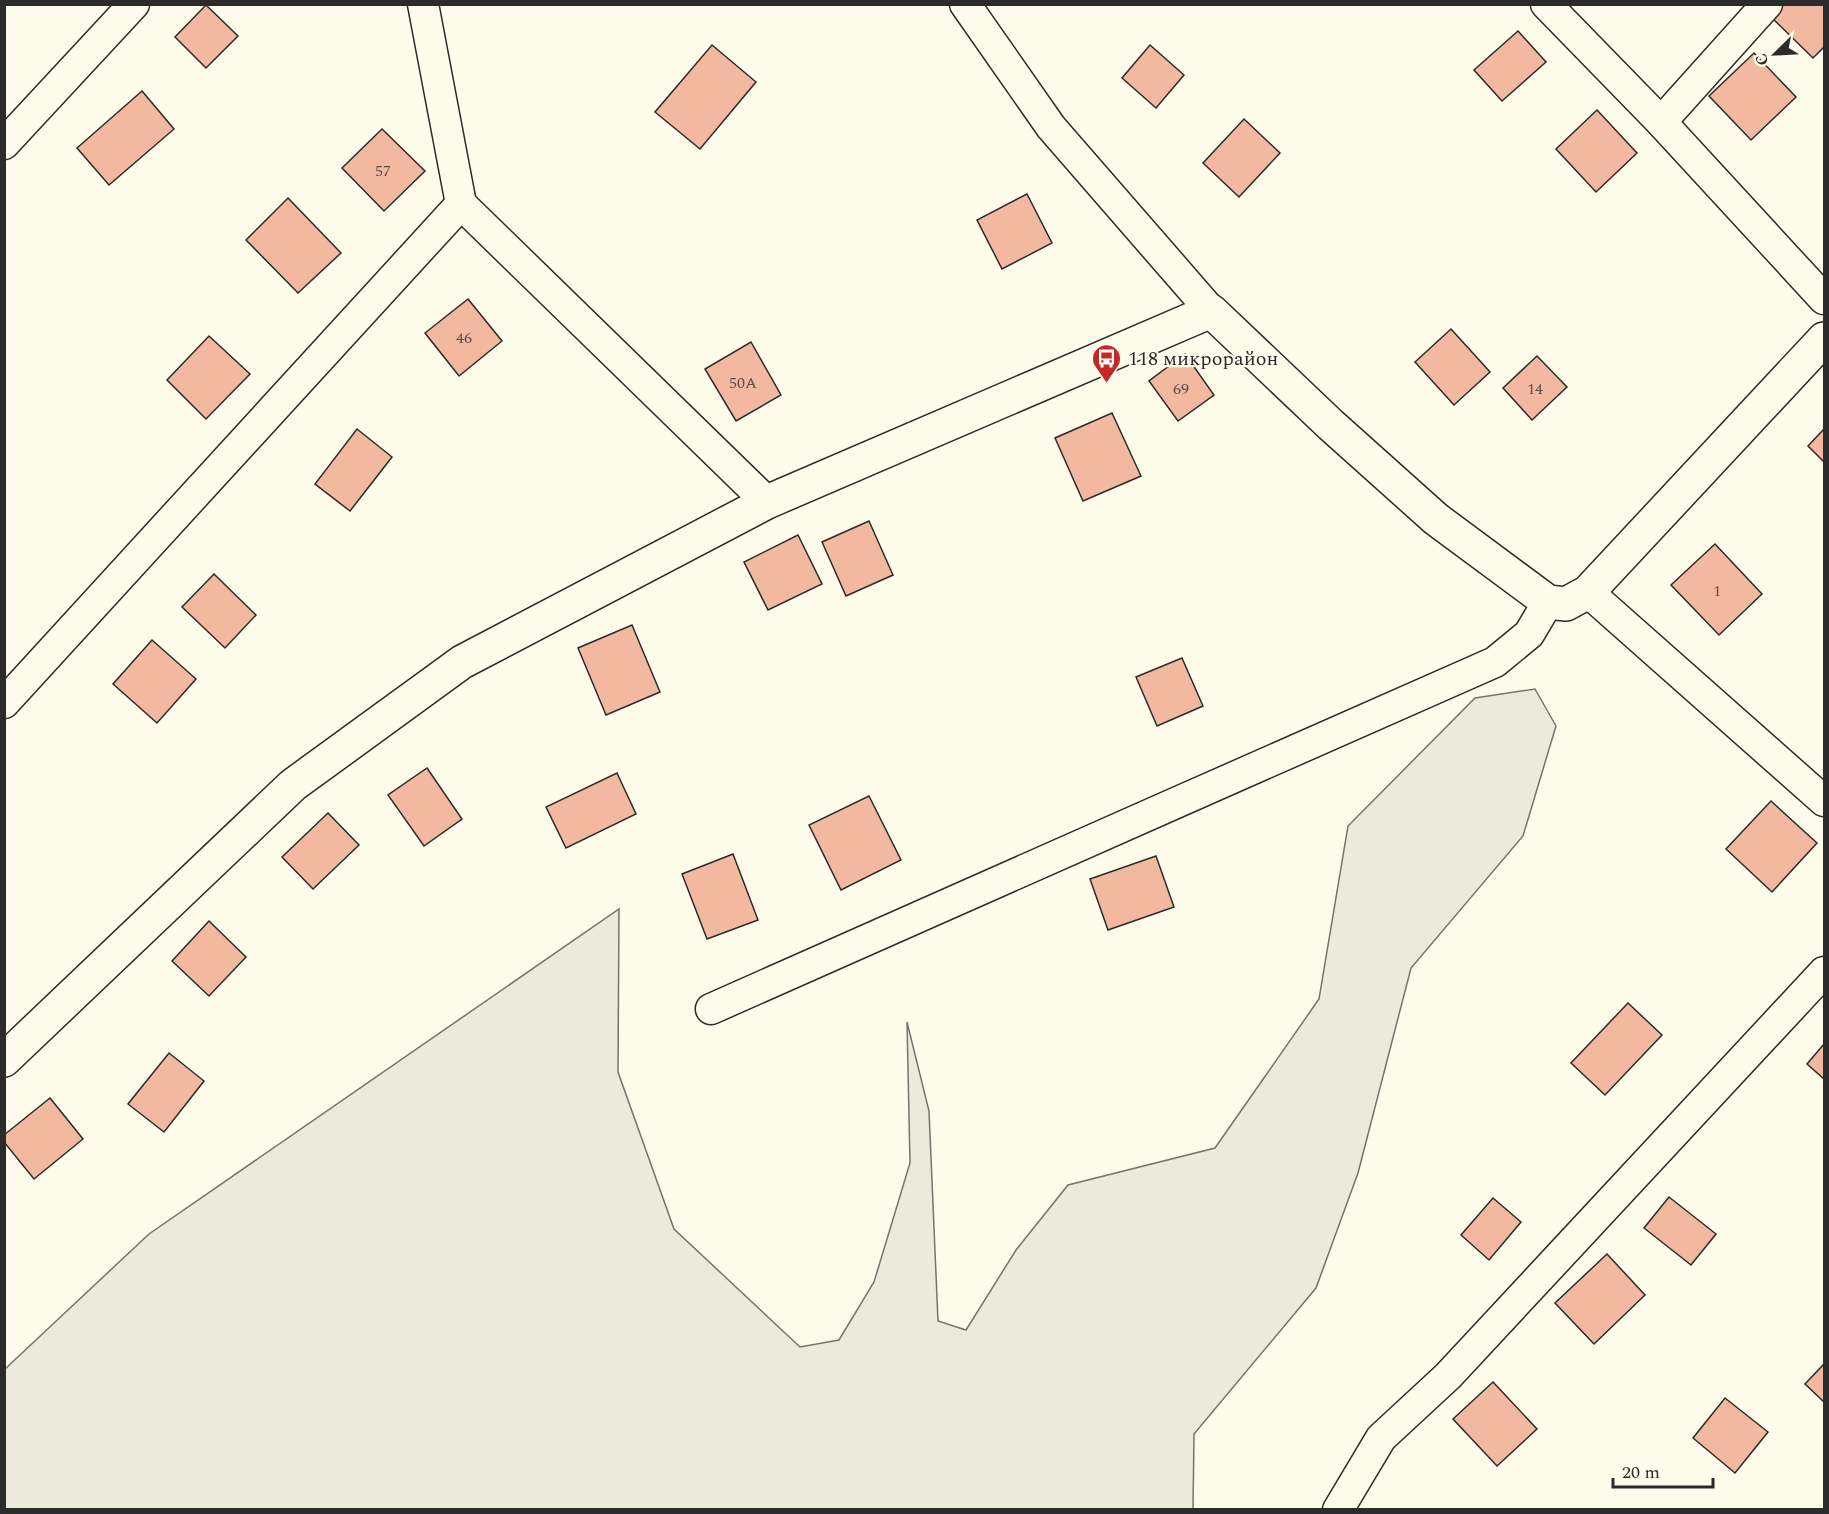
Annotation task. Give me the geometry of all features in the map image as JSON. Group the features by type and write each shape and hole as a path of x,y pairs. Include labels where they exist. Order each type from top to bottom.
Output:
{"street":[{"path":"4,144 134,4"},
{"path":"423,4 461,204 767,501"},
{"path":"965,4 1052,127 1211,311 1331,425 1436,519 1548,602 1566,604 1588,592 1824,339"},
{"path":"1546,4 1661,122 1824,299"},
{"path":"1661,122 1767,4"},
{"path":"4,703 461,204"},
{"path":"4,1060 302,778 462,662 767,501 1211,311"},
{"path":"1588,592 1824,801"},
{"path":"711,1009 1495,662 1529,634 1548,602"},
{"path":"1338,1509 1381,1438 1448,1376 1824,972"}],"shaded area":[{"path":"1535,689 1556,726 1523,836 1411,968 1358,1173 1316,1288 1194,1434 1193,1509 5,1509 5,1369 149,1234 619,909 618,1072 674,1229 800,1347 839,1340 874,1282 910,1163 907,1022 929,1111 938,1321 966,1330 1016,1250 1068,1185 1215,1148 1319,999 1348,826 1475,698"}],"building":[{"path":"1780,4 1824,4 1824,47 1813,58 1769,15"},
{"path":"206,5 238,36 206,68 175,37"},
{"path":"1518,31 1546,62 1502,101 1474,70"},
{"path":"712,45 756,82 700,149 655,112"},
{"path":"1150,45 1184,75 1156,108 1122,78"},
{"path":"1754,53 1796,97 1751,140 1709,96"},
{"path":"142,91 174,129 109,185 77,148"},
{"path":"1597,110 1637,153 1596,192 1556,149"},
{"path":"1244,119 1280,153 1239,197 1203,163"},
{"path":"382,129 425,171 384,211 342,168"},
{"path":"1027,194 1052,243 1002,269 977,220"},
{"path":"288,198 341,253 298,293 246,240"},
{"path":"468,299 502,341 459,376 425,333"},
{"path":"1451,329 1490,372 1454,405 1415,362"},
{"path":"209,336 250,374 206,419 167,380"},
{"path":"751,342 781,395 736,421 705,369"},
{"path":"1185,354 1214,395 1178,421 1149,381"},
{"path":"1537,356 1567,387 1532,420 1503,388"},
{"path":"1112,413 1141,476 1083,501 1055,438"},
{"path":"357,429 392,457 350,511 315,484"},
{"path":"1824,429 1824,462 1808,446"},
{"path":"869,521 893,575 846,596 822,542"},
{"path":"798,535 822,584 768,610 744,562"},
{"path":"1715,544 1762,594 1719,635 1671,585"},
{"path":"214,574 256,615 225,648 182,607"},
{"path":"632,625 660,692 606,715 578,648"},
{"path":"152,640 196,679 157,723 113,684"},
{"path":"1182,658 1203,706 1157,726 1136,677"},
{"path":"427,768 462,819 424,846 388,795"},
{"path":"617,773 636,814 566,848 546,807"},
{"path":"869,796 901,860 841,890 809,825"},
{"path":"1771,801 1817,843 1772,892 1726,849"},
{"path":"328,813 359,845 313,889 282,857"},
{"path":"733,854 758,920 707,939 682,874"},
{"path":"1156,856 1174,907 1108,930 1090,879"},
{"path":"209,921 246,957 209,996 172,961"},
{"path":"1628,1003 1662,1035 1605,1095 1571,1063"},
{"path":"1824,1044 1824,1079 1807,1064"},
{"path":"169,1053 204,1081 164,1132 128,1104"},
{"path":"50,1098 83,1139 34,1179 4,1142 4,1135"},
{"path":"1669,1197 1716,1234 1691,1265 1644,1228"},
{"path":"1493,1198 1521,1222 1489,1260 1461,1235"},
{"path":"1607,1254 1645,1295 1594,1344 1555,1303"},
{"path":"1824,1364 1824,1402 1805,1384"},
{"path":"1493,1382 1537,1429 1497,1466 1453,1419"},
{"path":"1725,1398 1768,1432 1735,1473 1693,1438"}],"place":[{"name":"118 микрорайон","path":"1107,384"}]}
